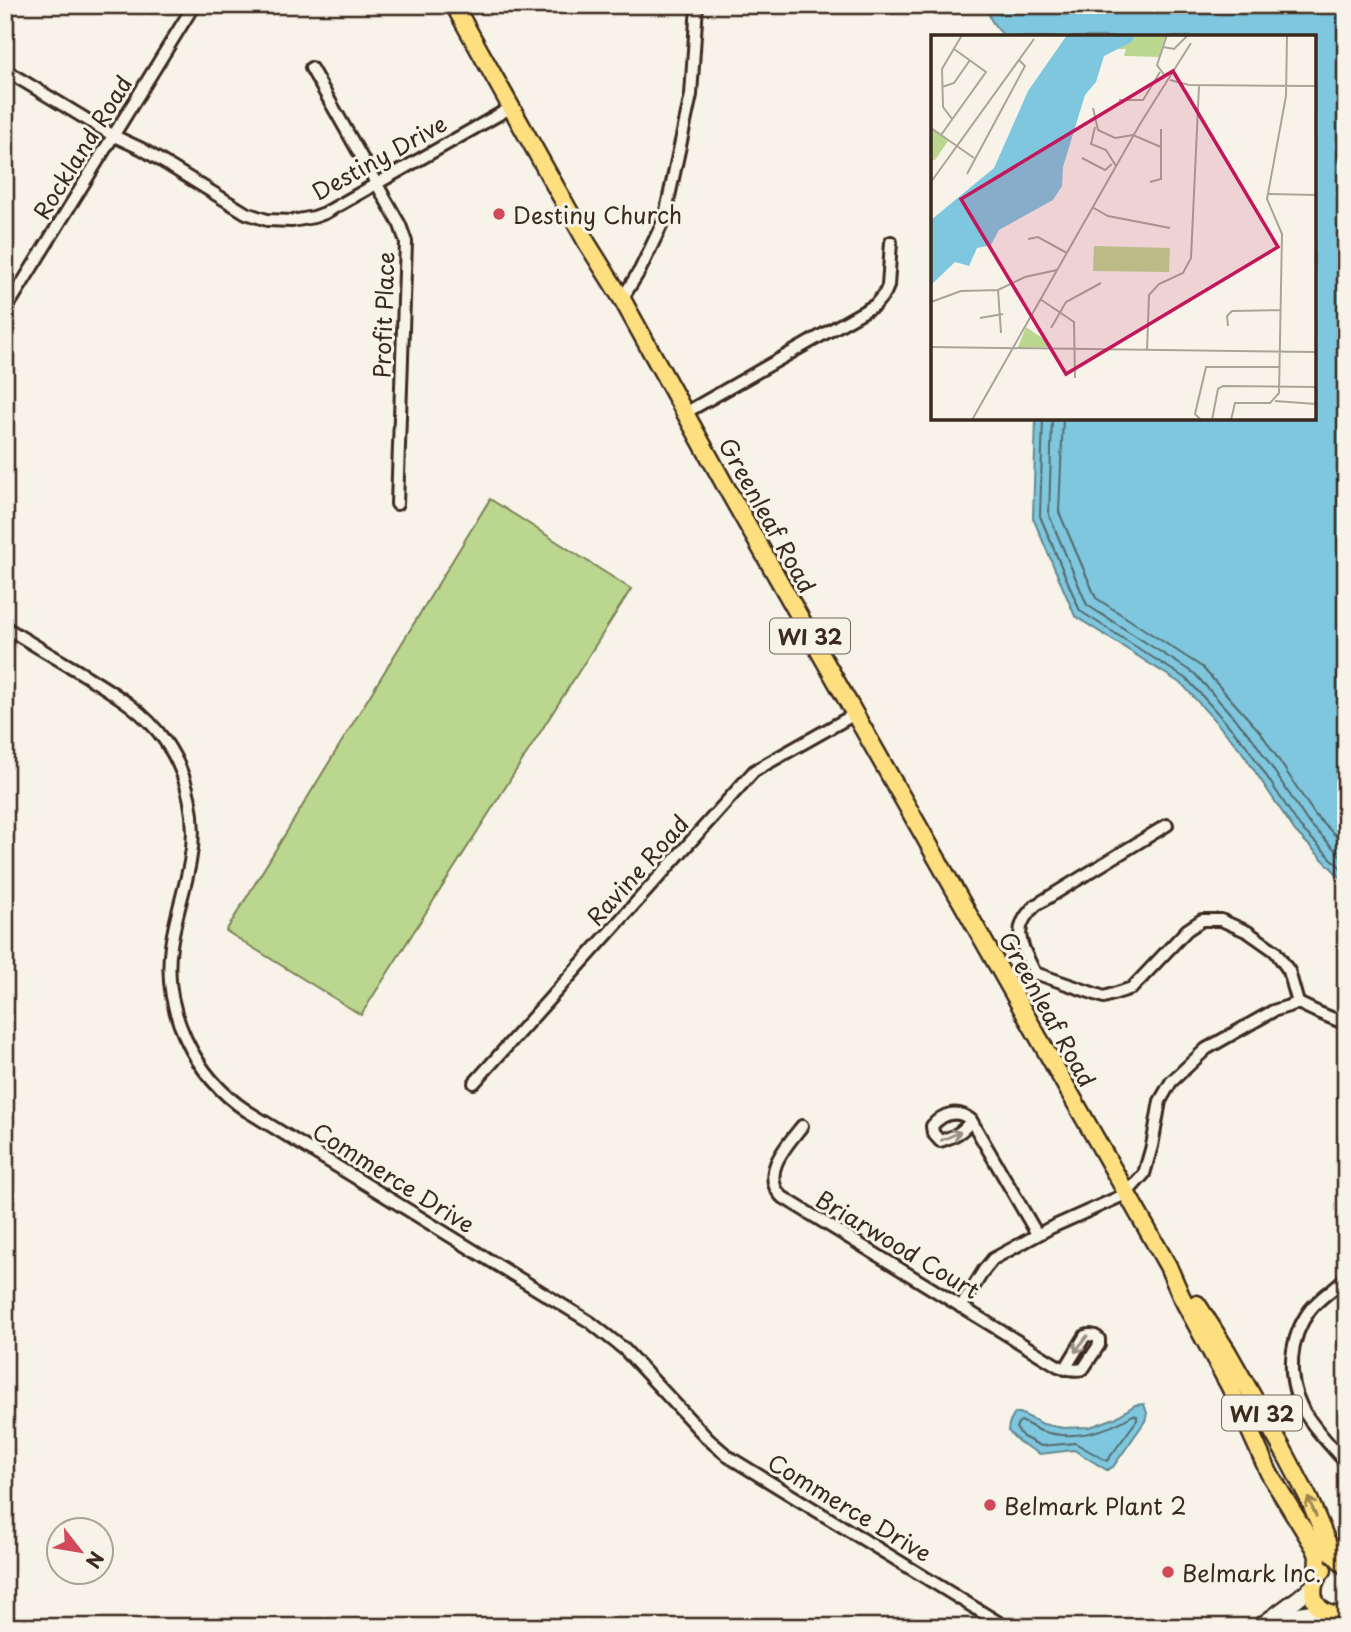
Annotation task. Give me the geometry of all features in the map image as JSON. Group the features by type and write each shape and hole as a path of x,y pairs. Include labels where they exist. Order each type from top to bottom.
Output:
{"main road":[{"name":"Greenleaf Road","path":"454,5 1126,1194 1168,1266 1227,1351 1299,1479 1331,1550 1345,1566"},
{"name":"Greenleaf Road","path":"1168,1266 1181,1296 1220,1367 1269,1473 1315,1548 1318,1556 1315,1581"},
{"path":"1259,1627 1297,1600 1322,1571 1331,1566 1345,1566"},
{"name":"WI 32","path":"1315,1581 1313,1593 1319,1608 1338,1617"},
{"path":"1272,1627 1304,1612 1338,1617"}],"street":[{"name":"Rockland Road","path":"5,311 194,5"},
{"path":"622,299 640,270 664,220 691,95 697,5"},
{"name":"Profit Place","path":"312,68 404,233 407,247 397,504"},
{"name":"Destiny Drive","path":"5,71 114,136 142,149 238,209 267,220 292,221 314,217 332,209 512,107"},
{"path":"685,413 875,305 888,286 891,242"},
{"name":"Commerce Drive","path":"5,627 133,707 157,730 176,760 188,792 193,828 190,862 170,949 172,989 177,1015 189,1046 204,1071 224,1093 247,1111 590,1322 624,1349 708,1439 729,1457 1006,1627"},
{"name":"Ravine Road","path":"474,1083 754,771 855,714"},
{"path":"1167,825 1036,905 1025,915 1020,926 1021,945 1035,973 1104,997 1132,988 1187,930 1202,920 1221,920 1248,932 1275,951 1289,971 1298,1003"},
{"path":"1011,989 1035,973"},
{"path":"961,1307 988,1264 998,1256 1037,1234 1126,1194 1144,1174 1160,1101 1171,1082 1206,1049 1273,1011 1298,1003 1346,1024"},
{"path":"971,1120 1037,1234"},
{"name":"Briarwood Court","path":"802,1126 774,1168 772,1181 784,1199 1065,1369"},
{"path":"1346,1277 1311,1309 1303,1321 1294,1345 1292,1370 1293,1383 1302,1408 1346,1463"}],"green space":[{"path":"490,499 631,589 361,1015 226,931"}],"water":[{"path":"990,5 1346,5 1346,883 1295,831 1240,749 1183,685 1075,616 1033,518 1036,420 1316,420 1316,35 1003,35 990,18"},
{"path":"1144,1404 1147,1413 1145,1421 1113,1467 1107,1470 1074,1450 1040,1454 1019,1442 1008,1431 1015,1413 1043,1424 1063,1428 1090,1427 1115,1418 1135,1405"}],"place":[{"name":"Destiny Church","path":"499,214"},
{"name":"Belmark Plant 2","path":"990,1505"},
{"name":"Belmark Inc.","path":"1168,1572"}]}
